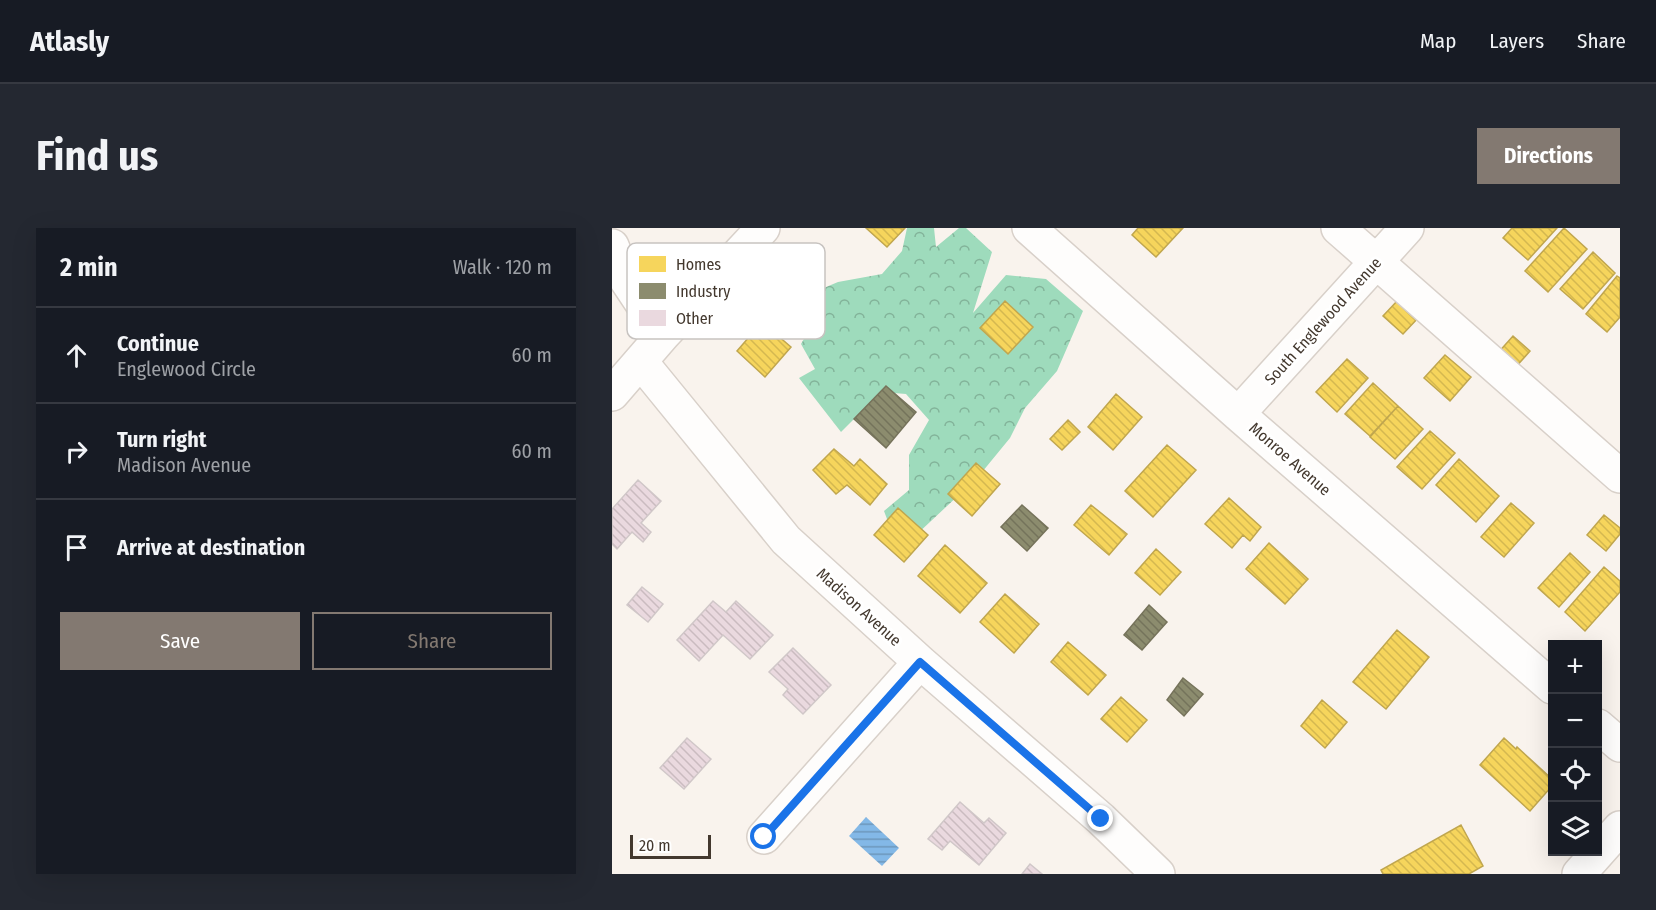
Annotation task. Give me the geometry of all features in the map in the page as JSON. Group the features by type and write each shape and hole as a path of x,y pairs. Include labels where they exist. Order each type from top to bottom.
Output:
{"street":[{"path":"749,243 763,228"},
{"name":"Monroe Avenue","path":"1029,228 1238,414 1548,684"},
{"path":"1338,228 1620,476"},
{"name":"South Englewood Avenue","path":"1238,414 1407,228"},
{"path":"612,246 627,281"},
{"path":"612,394 660,339"},
{"name":"Madison Avenue","path":"641,362 786,540 920,662 1101,819 1158,874"},
{"path":"764,837 920,662"},
{"path":"1602,729 1620,745"},
{"path":"1580,874 1620,828"}],"green space":[{"path":"907,228 934,228 936,247 959,228 966,228 992,252 973,313 1006,275 1046,279 1083,311 1057,371 1025,408 1010,438 978,477 899,551 884,511 909,490 909,455 929,420 906,394 881,392 841,432 799,378 815,369 801,344 804,339 825,339 825,287 838,282 882,274 902,251"}],"water":[{"path":"866,817 899,848 882,866 849,836"}],"building: Homes":[{"path":"866,228 905,228 887,247"},
{"path":"1138,228 1183,228 1156,257 1132,235"},
{"path":"1512,228 1557,228 1528,260 1503,238"},
{"path":"1564,228 1587,249 1548,292 1525,271"},
{"path":"1593,252 1615,273 1583,309 1560,289"},
{"path":"1617,276 1620,278 1620,317 1607,332 1586,314"},
{"path":"1398,300 1418,318 1403,334 1383,316"},
{"path":"1005,301 1033,327 1008,354 980,328"},
{"path":"1513,336 1530,351 1514,369 1497,354"},
{"path":"747,339 782,339 791,347 765,377 737,351"},
{"path":"1445,355 1471,377 1450,401 1424,378"},
{"path":"1347,359 1368,378 1337,412 1316,392"},
{"path":"1373,383 1398,406 1370,436 1345,414"},
{"path":"1116,394 1142,417 1113,450 1088,427"},
{"path":"1398,406 1423,429 1395,459 1370,437"},
{"path":"1068,420 1080,432 1062,450 1050,439"},
{"path":"1430,431 1455,453 1422,489 1397,467"},
{"path":"1167,445 1196,470 1153,517 1125,491"},
{"path":"834,449 854,466 860,459 887,484 870,505 847,485 836,494 813,470"},
{"path":"1459,459 1499,496 1476,522 1436,485"},
{"path":"976,463 1000,484 972,516 948,494"},
{"path":"1229,498 1261,527 1250,541 1243,535 1232,548 1205,524"},
{"path":"1511,503 1534,523 1504,557 1481,537"},
{"path":"1091,505 1127,534 1109,555 1074,525"},
{"path":"898,508 928,535 904,562 874,535"},
{"path":"1604,515 1620,528 1620,534 1606,551 1587,535"},
{"path":"1269,543 1308,579 1285,604 1246,569"},
{"path":"945,545 987,583 960,613 918,576"},
{"path":"1156,549 1181,572 1160,595 1135,573"},
{"path":"1570,553 1590,572 1559,607 1538,588"},
{"path":"1604,567 1620,581 1620,592 1585,631 1565,612"},
{"path":"1005,594 1039,624 1014,653 980,622"},
{"path":"1397,630 1429,657 1386,709 1353,682"},
{"path":"1068,642 1106,675 1088,695 1051,662"},
{"path":"1121,697 1147,720 1127,742 1101,719"},
{"path":"1322,700 1347,722 1325,748 1301,726"},
{"path":"1504,738 1548,775 1548,791 1530,811 1480,765"},
{"path":"1461,825 1483,866 1469,874 1383,874 1381,870"}],"building: Industry":[{"path":"886,386 916,412 886,448 854,419"},
{"path":"1022,505 1048,528 1027,551 1001,527"},
{"path":"1149,605 1167,622 1142,650 1124,635"},
{"path":"1183,678 1203,694 1184,716 1167,700"}],"building: Other":[{"path":"638,480 661,501 641,523 651,532 643,542 632,532 617,549 612,544 612,509"},
{"path":"642,587 663,604 648,622 627,605"},
{"path":"713,601 726,612 736,601 773,635 750,659 723,635 699,661 677,640"},
{"path":"793,648 831,685 803,714 783,695 788,689 769,672"},
{"path":"687,738 711,759 684,789 660,768"},
{"path":"960,802 984,823 989,818 1006,833 979,865 950,841 942,850 928,839"},
{"path":"1030,864 1042,874 1022,874"}],"route":[{"path":"764,837 920,662 1101,819"}]}
